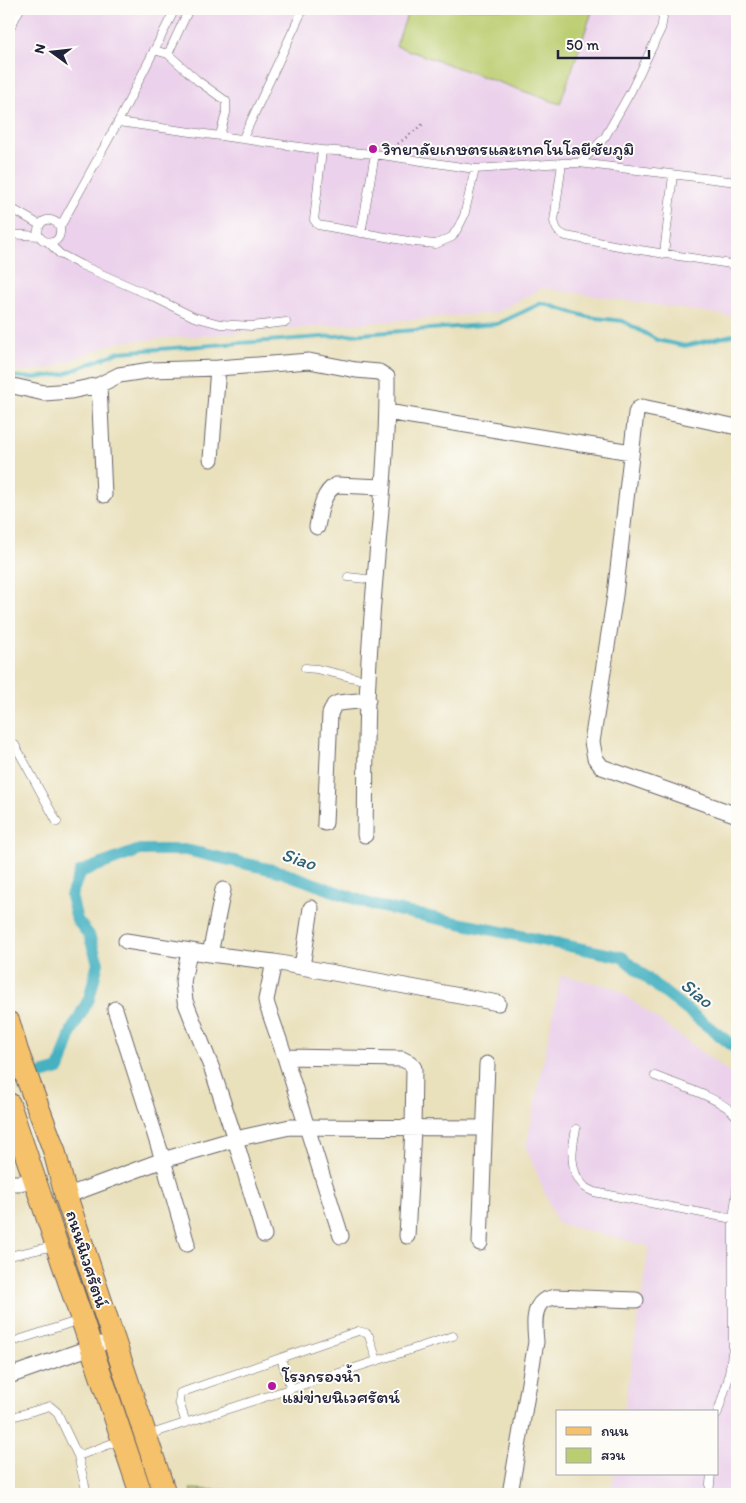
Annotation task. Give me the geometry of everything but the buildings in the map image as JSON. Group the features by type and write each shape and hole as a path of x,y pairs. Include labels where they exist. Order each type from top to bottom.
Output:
{"main road":[{"name":"ถนนนิเวศรัตน์","path":"9,1024 17,1051 54,1150 66,1196 165,1494"},
{"name":"ถนนนิเวศรัตน์","path":"9,1104 141,1494"}],"street":[{"path":"9,385 44,393 71,392 99,385 119,375 151,370 218,368 309,361 356,370 379,372 387,377 383,487 368,680 365,835"},
{"path":"211,459 218,368"},
{"path":"99,385 104,495"},
{"path":"737,427 642,406 636,413 615,595 592,742 595,758 602,767 737,815"},
{"path":"387,412 631,452"},
{"path":"317,527 325,496 330,488 336,485 383,487"},
{"path":"325,823 330,714 334,705 368,700"},
{"path":"210,954 223,890"},
{"path":"302,967 311,908"},
{"path":"126,941 274,962 498,1003"},
{"path":"189,951 183,982 185,1001 212,1069 264,1235"},
{"path":"274,962 266,1000 341,1236"},
{"path":"115,1009 163,1160 187,1244"},
{"path":"285,1057 402,1059 410,1063 414,1068 407,1236"},
{"path":"480,1243 487,1064"},
{"path":"66,1196 163,1160 235,1139 280,1129 306,1126 484,1128"},
{"path":"9,1183 35,1180"},
{"path":"510,1494 536,1342 535,1319 538,1306 543,1300 555,1297 636,1300"},
{"path":"9,1376 113,1339"}],"lane":[{"path":"9,30 20,9"},
{"path":"60,227 118,122 175,9"},
{"path":"168,54 189,9"},
{"path":"243,138 303,9"},
{"path":"578,163 605,137 631,91 661,29 663,18 659,9"},
{"path":"154,50 168,54 198,82 226,101 226,113 220,135"},
{"path":"118,122 322,150 374,154 475,170 578,163 737,182"},
{"path":"322,150 314,220 318,225 414,242 436,244 452,236 464,216 475,170"},
{"path":"360,233 374,154"},
{"path":"562,163 554,220 558,233 664,254 737,265"},
{"path":"664,254 674,175"},
{"path":"9,207 40,225"},
{"path":"48,242 54,242 61,233 57,222 51,220 45,221 40,225 38,230 39,236 60,254 194,317 220,324 252,326 286,322"},
{"path":"9,234 39,236"},
{"path":"348,576 375,580"},
{"path":"305,668 368,680"},
{"path":"9,744 14,745 57,822"},
{"path":"655,1076 710,1097 733,1111 737,1117"},
{"path":"576,1129 572,1149 572,1164 584,1187 594,1192 733,1219"},
{"path":"718,1412 728,1380 733,1347 733,1219 737,1189"},
{"path":"9,1256 56,1245"},
{"path":"18,1340 82,1320"},
{"path":"186,1423 179,1402 180,1393 358,1331 369,1336 377,1361"},
{"path":"146,1436 453,1336"},
{"path":"281,1358 291,1389"},
{"path":"9,1418 50,1406 57,1412 78,1456 87,1494"},
{"path":"78,1456 123,1440"},
{"path":"709,1494 711,1476"}],"path":[{"path":"383,156 423,124"}],"shaded area":[{"name":"วิทยาลัยเกษตรและเทคโนโลยีชัยภูมิ","path":"9,9 737,9 737,317 542,288 495,313 117,342 55,367 30,371 9,370"},
{"path":"561,975 615,988 737,1078 737,1494 611,1494 614,1476 718,1476 718,1410 624,1410 649,1246 557,1223 526,1147"}],"green space":[{"path":"409,9 593,9 560,104 396,46"},
{"path":"190,1489 297,1493 297,1494 192,1494"}],"waterway":[{"path":"9,376 34,378 64,374 119,352 497,324 542,303 588,317 623,321 657,340 685,346 737,334"},
{"name":"Siao","path":"9,1083 59,1069 72,1030 89,999 98,963 89,935 77,920 71,896 80,872 140,850 186,850 282,872 372,905 622,957 737,1049"}],"place":[{"name":"วิทยาลัยเกษตรและเทคโนโลยีชัยภูมิ","path":"373,149"},
{"name":"โรงกรองน้ำ แม่ข่ายนิเวศรัตน์","path":"272,1386"}]}
